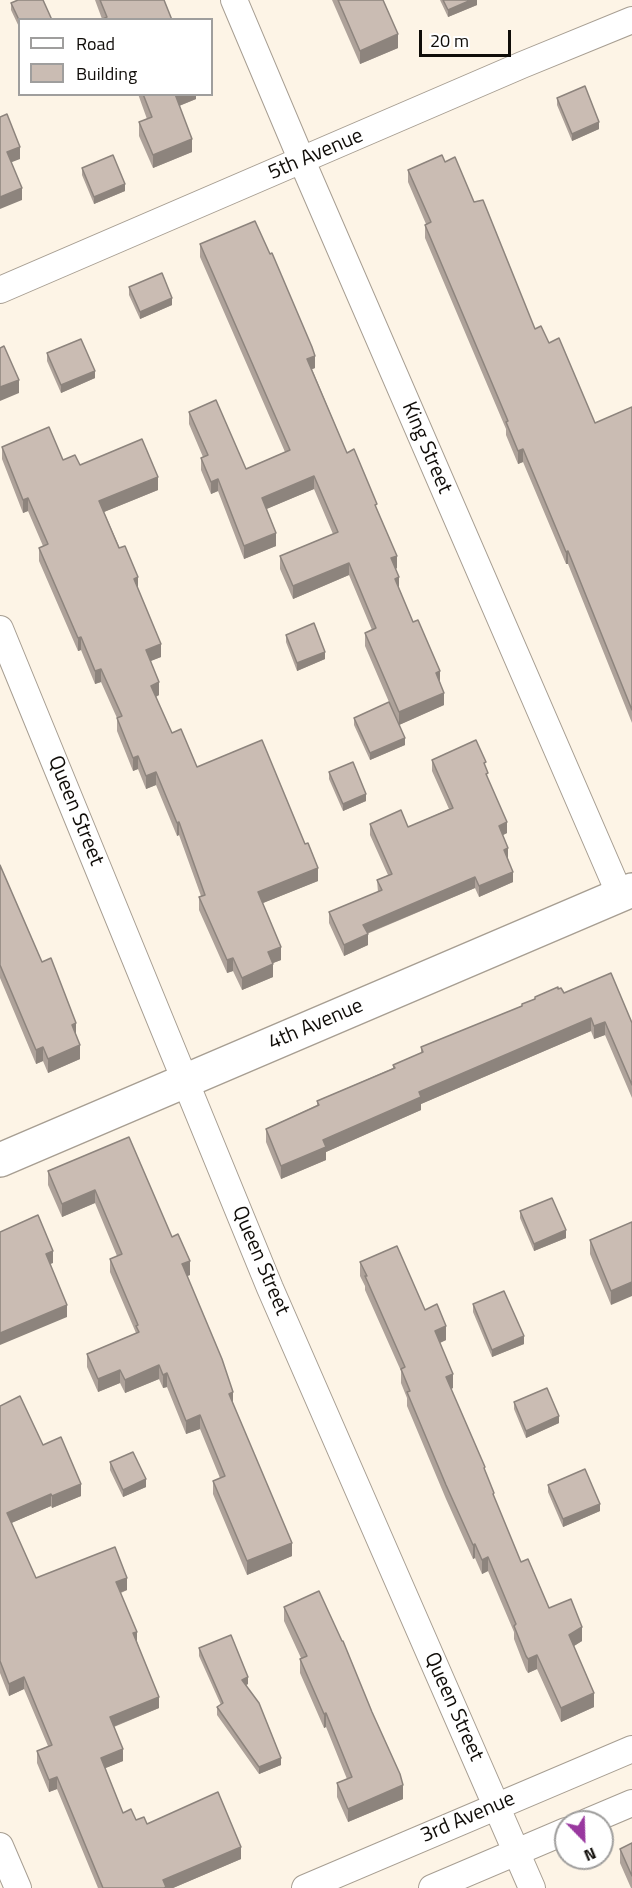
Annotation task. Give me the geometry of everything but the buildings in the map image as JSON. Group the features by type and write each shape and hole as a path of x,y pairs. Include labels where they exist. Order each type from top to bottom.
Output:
{"street":[{"name":"King Street","path":"234,0 302,161 626,893"},
{"name":"5th Avenue","path":"0,290 522,65 632,20"},
{"name":"Queen Street","path":"0,629 270,1288 532,1888"},
{"name":"4th Avenue","path":"0,1160 626,893"},
{"name":"3rd Avenue","path":"305,1888 632,1749"},
{"path":"614,1811 632,1803"},
{"path":"432,1888 554,1836"},
{"path":"0,1846 18,1888"}]}
